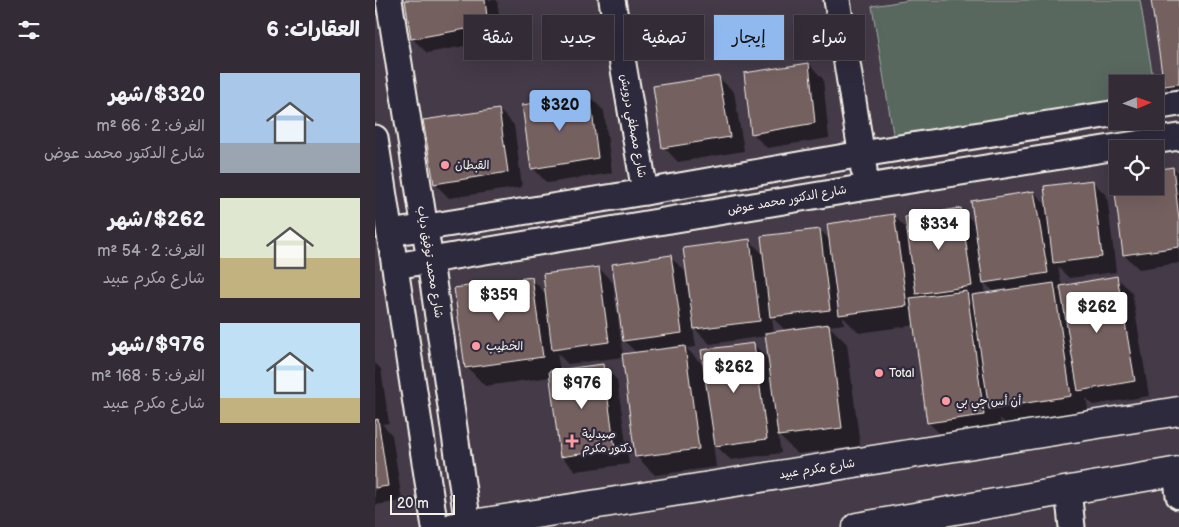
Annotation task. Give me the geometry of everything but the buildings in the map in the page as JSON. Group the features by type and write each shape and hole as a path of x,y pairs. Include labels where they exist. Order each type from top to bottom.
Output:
{"street":[{"name":"شارع محمد توفيق دياب","path":"389,0 431,261 461,526"},
{"name":"شارع مصطفي درويش","path":"612,0 645,192"},
{"path":"837,0 867,187"},
{"path":"1164,106 1179,103"},
{"path":"390,233 1109,114"},
{"name":"شارع الدكتور محمد عوض","path":"395,266 1179,136"},
{"path":"375,138 435,527"},
{"name":"شارع مكرم عبيد","path":"461,526 1179,410"},
{"path":"857,527 942,520 1068,490 1178,480"},
{"path":"1068,490 1072,527"}],"green space":[{"path":"911,0 1140,0 1152,75 1109,75 1109,105 894,140 872,6"}],"place":[{"name":"القبطان","path":"445,165"},
{"name":"الخطيب","path":"476,346"},
{"name":"Total","path":"879,373"},
{"name":"أن أس جي بي","path":"946,401"},
{"name":"صيدلية دكتور مكرم","path":"572,441"}]}
